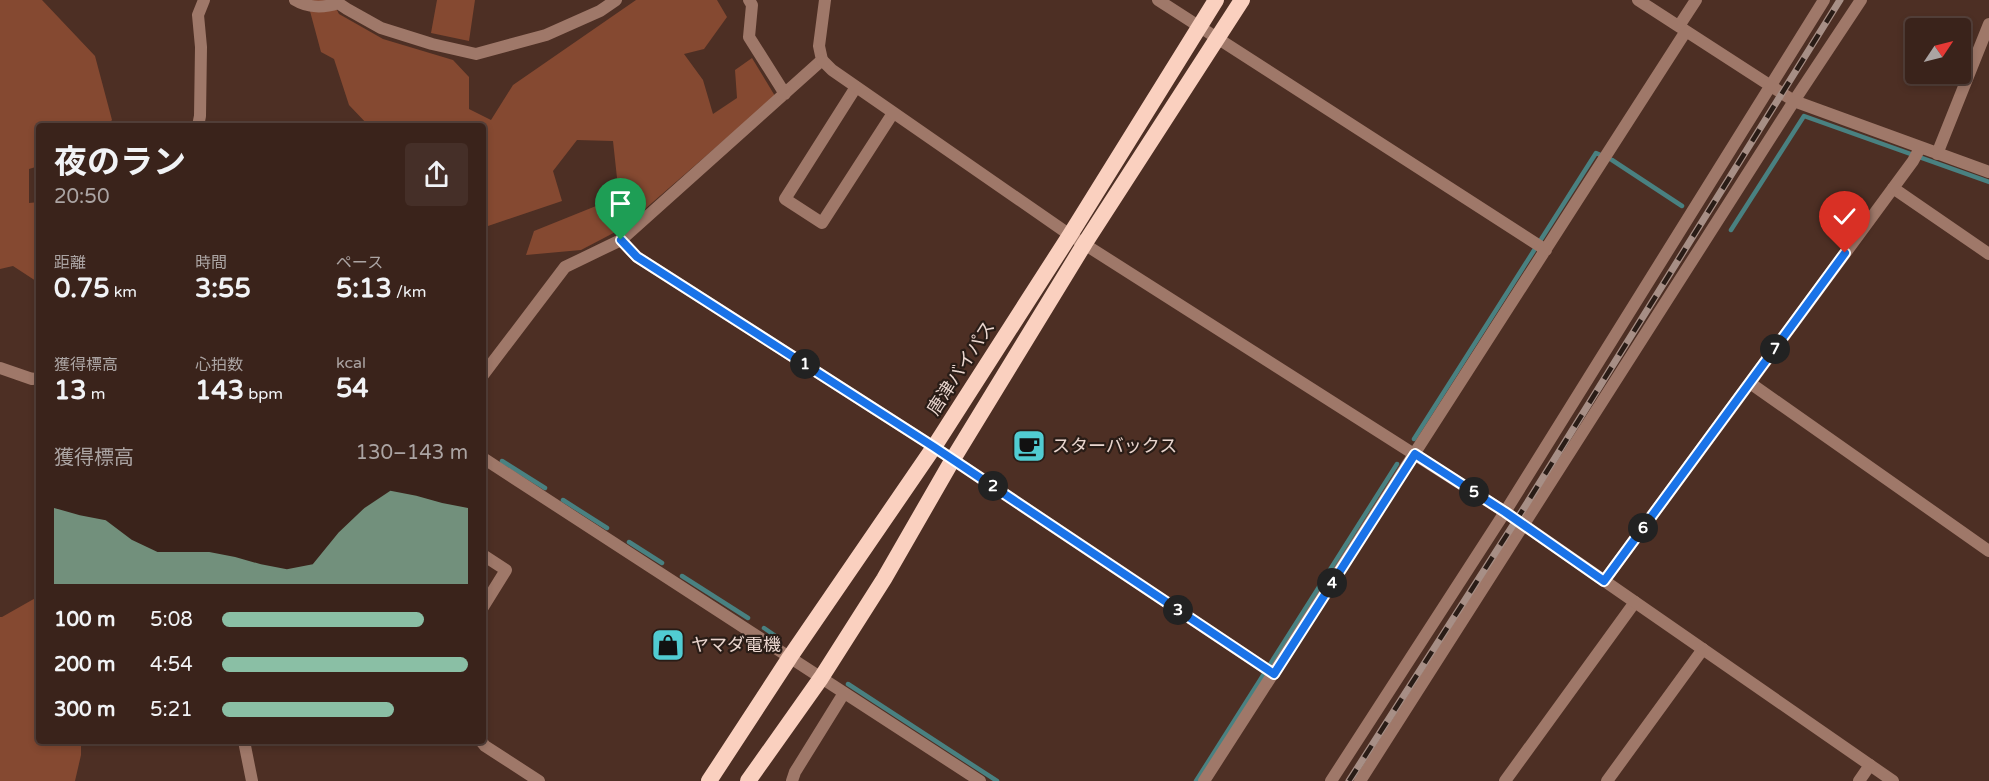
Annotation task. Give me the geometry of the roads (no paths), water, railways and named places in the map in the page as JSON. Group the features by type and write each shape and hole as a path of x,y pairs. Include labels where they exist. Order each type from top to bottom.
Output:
{"highway":[{"name":"唐津バイパス","path":"709,781 790,657 934,447 1070,235 1216,0"},
{"path":"748,781 821,678 884,579 953,459 1085,243 1242,0"}],"street":[{"path":"199,123 201,47 198,15 204,0"},
{"path":"295,0 302,4 326,7 337,1 381,28 432,45 476,54 546,35 600,11 616,0"},
{"path":"749,0 752,5 749,37 785,94"},
{"path":"825,0 819,46 822,60 832,70 1070,235 1505,512 1893,781"},
{"path":"1158,0 1546,250"},
{"path":"1638,0 1794,101 1989,172"},
{"path":"1204,781 1269,670 1415,454 1606,157 1696,0"},
{"path":"1331,781 1505,512 1824,0"},
{"path":"1360,781 1794,101 1861,0"},
{"path":"1937,154 1989,24"},
{"path":"486,371 566,267 621,240 822,60"},
{"path":"856,87 785,199 822,223 892,112"},
{"path":"1604,581 1913,161 1920,148"},
{"path":"1893,188 1989,254"},
{"path":"621,240 637,257 953,459 1269,670"},
{"path":"0,368 36,378"},
{"path":"1750,383 1989,551"},
{"path":"486,460 980,781"},
{"path":"486,557 506,570 486,602"},
{"path":"1505,781 1635,602"},
{"path":"1607,781 1703,649"},
{"path":"792,781 795,772 844,693"},
{"path":"245,744 252,781"},
{"path":"484,744 539,781"},
{"path":"1859,781 1870,765"}],"waterway":[{"path":"1731,230 1804,116 1989,182"},
{"path":"1414,439 1596,153 1612,160 1682,206"},
{"path":"502,461 545,488"},
{"path":"1196,781 1397,464"},
{"path":"563,500 607,528"},
{"path":"629,542 662,563"},
{"path":"682,576 748,618"},
{"path":"764,628 777,637"},
{"path":"848,684 997,781"}],"railway":[{"path":"1349,781 1524,508 1840,0"}],"place":[{"name":"スターバックス","path":"1029,446"},
{"name":"ヤマダ電機","path":"668,645"}]}
